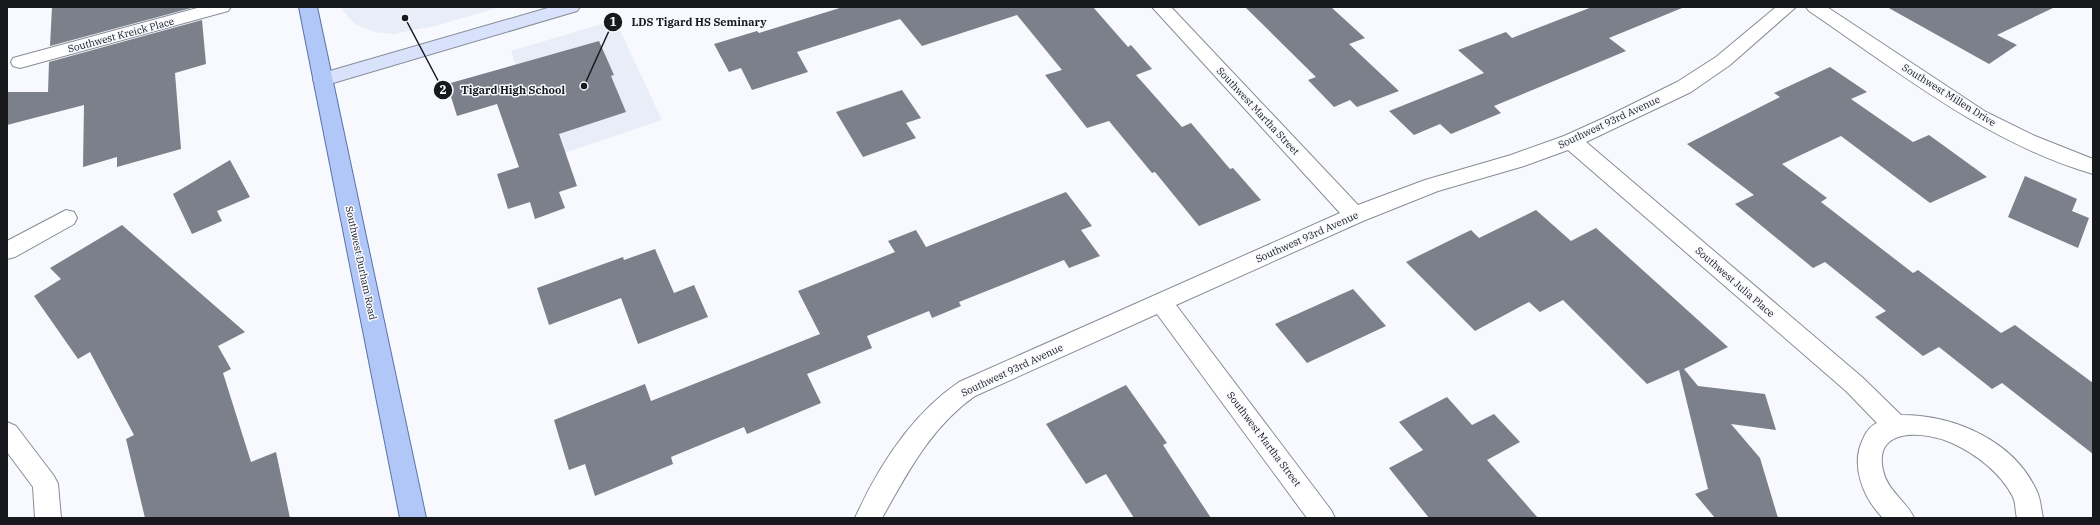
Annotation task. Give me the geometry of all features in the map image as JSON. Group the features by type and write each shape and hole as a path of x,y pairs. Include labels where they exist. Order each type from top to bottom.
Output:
{"main road":[{"name":"Southwest Durham Road","path":"308,7 414,518"}],"street":[{"name":"Southwest Kreick Place","path":"20,62 222,7"},
{"path":"323,80 571,7"},
{"name":"Southwest Martha Street","path":"1161,7 1355,215"},
{"name":"Southwest 93rd Avenue","path":"868,518 921,433 937,412 952,398 968,389 1355,215 1432,185 1518,161 1571,141 1684,87 1723,61 1787,7"},
{"name":"Southwest Millen Drive","path":"1815,7 1979,117 2028,141 2093,166"},
{"name":"Southwest Julia Place","path":"1571,141 1854,384 1896,426"},
{"path":"7,251 66,218"},
{"name":"Southwest Martha Street","path":"1162,303 1322,518"},
{"path":"1901,518 1886,504 1871,478 1868,455 1876,436 1896,426 1922,425 1952,432 1982,448 2008,470 2025,495 2030,518"},
{"path":"7,433 45,484 48,518"}],"shaded area":[{"path":"342,7 500,7 435,26 394,34 375,32 355,24 344,12"},
{"path":"615,20 662,120 549,158 511,51"}],"building":[{"path":"52,7 195,7 50,46"},
{"path":"843,7 1093,7 1128,47 1131,45 1152,69 1136,75 1182,127 1191,123 1230,169 1233,168 1261,200 1199,226 1155,172 1152,173 1109,121 1087,128 1045,75 1062,70 1017,15 922,46 900,19 797,52 808,72 752,90 741,68 729,72 714,44 757,31 759,33"},
{"path":"1245,7 1331,7 1365,38 1349,44 1399,91 1357,107 1350,100 1334,107 1308,80 1316,77"},
{"path":"1592,7 1682,8 1609,38 1626,51 1494,106 1501,113 1451,134 1440,124 1414,135 1389,111 1484,73 1458,50 1506,32 1512,38"},
{"path":"1887,7 2055,7 1997,35 2017,45 1989,64"},
{"path":"202,20 206,64 175,73 181,149 117,167 117,157 83,167 84,105 7,125 7,92 48,92 49,62"},
{"path":"599,41 614,75 611,76 626,112 559,134 577,186 559,192 565,208 535,219 530,202 508,209 497,174 519,167 497,104 457,116 447,84"},
{"path":"1830,67 1867,92 1851,99 1913,142 1929,135 1987,177 1930,203 1841,136 1782,164 1827,198 1821,202 1913,273 1918,270 2001,333 2015,325 2093,383 2093,454 2002,383 1992,389 1939,347 1923,356 1875,317 1886,311 1825,262 1813,268 1735,204 1754,195 1687,144 1780,97 1774,93"},
{"path":"902,90 921,118 906,123 916,138 863,157 836,112"},
{"path":"230,160 250,197 217,211 222,221 192,234 173,194"},
{"path":"2025,176 2077,199 2072,211 2089,218 2078,248 2008,217"},
{"path":"1066,192 1092,226 1081,230 1100,256 1069,268 1064,260 959,302 961,306 932,318 929,311 867,336 872,348 807,374 821,403 747,434 744,427 671,457 673,464 595,496 585,464 569,470 554,420 645,384 651,401 820,334 798,291 895,252 888,241 916,230 926,247"},
{"path":"1536,210 1571,241 1596,228 1728,347 1684,369 1698,386 1765,394 1776,430 1731,424 1760,458 1778,518 1715,518 1695,494 1708,489 1679,370 1647,384 1563,300 1540,312 1529,302 1475,331 1406,262 1471,230 1479,238"},
{"path":"122,225 245,332 218,346 231,369 223,373 251,462 276,452 290,518 145,518 126,439 134,435 90,352 78,359 34,296 61,279 50,268"},
{"path":"655,249 674,293 694,285 708,317 638,344 621,298 549,325 537,288 623,257 624,260"},
{"path":"1353,289 1386,326 1307,363 1275,324"},
{"path":"1126,385 1167,443 1163,445 1211,518 1134,518 1106,474 1086,484 1046,424"},
{"path":"1447,397 1472,425 1494,414 1520,442 1487,460 1538,518 1429,518 1389,468 1423,450 1399,422"}],"place":[{"name":"Tigard High School","path":"405,18"},
{"name":"LDS Tigard HS Seminary","path":"584,86"}]}
